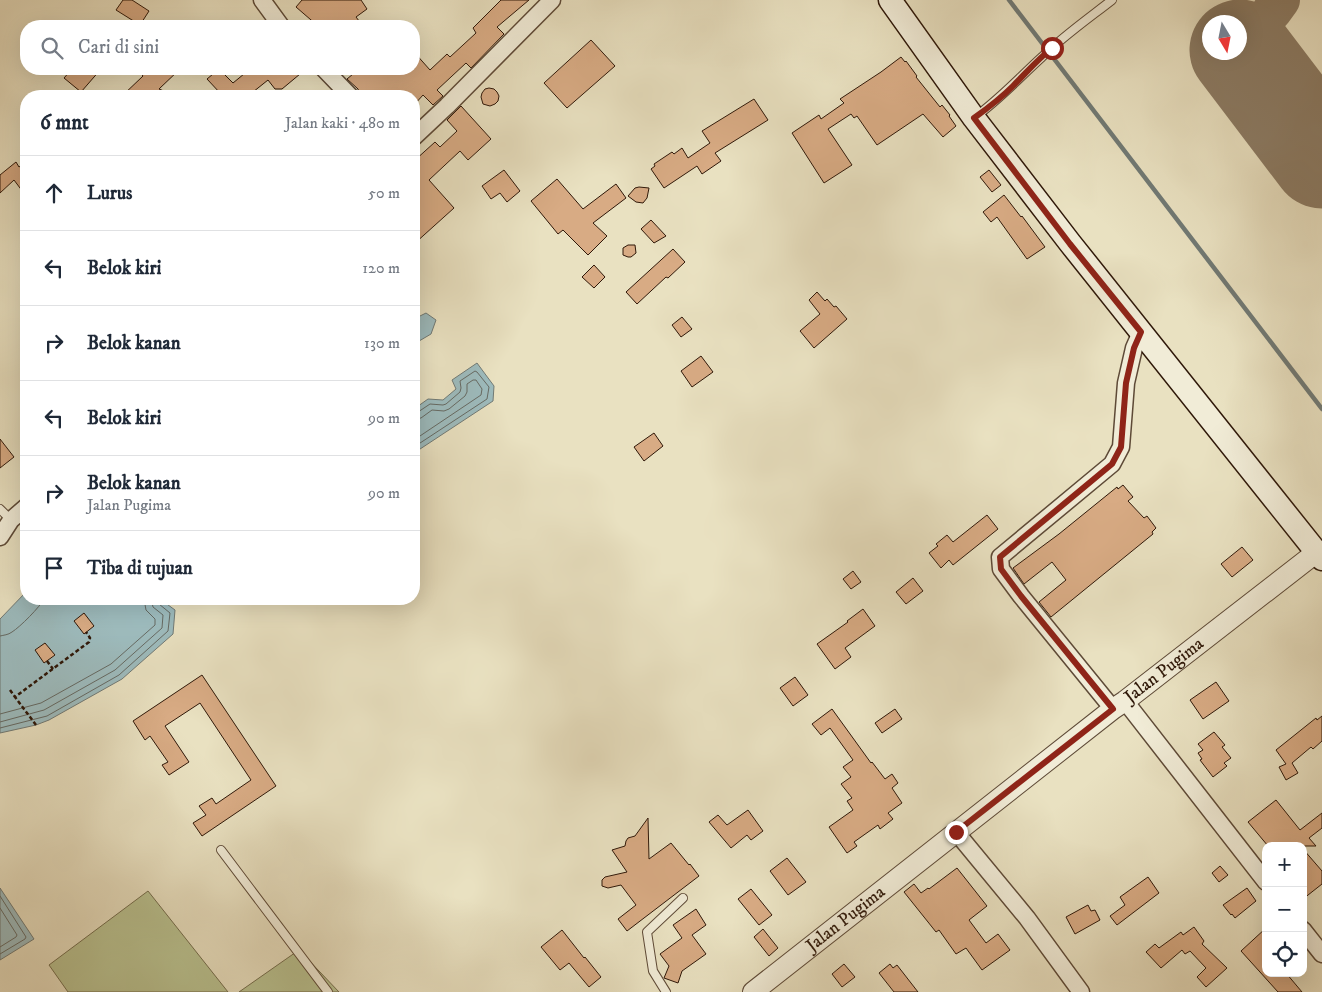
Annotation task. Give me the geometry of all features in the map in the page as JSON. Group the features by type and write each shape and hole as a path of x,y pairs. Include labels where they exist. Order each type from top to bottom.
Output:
{"main road":[{"path":"890,0 974,118 1076,251 1319,555"}],"street":[{"path":"262,0 277,20"},
{"path":"420,132 448,106 552,0"},
{"path":"330,75 344,90"},
{"path":"1141,332 1134,348 1126,383 1121,447 1112,464 1000,557 1001,569 1021,596 1119,705 1262,877"},
{"path":"0,537 6,514 20,508"},
{"name":"Jalan Pugima","path":"753,992 1119,705 1319,555"},
{"path":"956,832 1027,918 1081,992"},
{"path":"1305,932 1322,954"}],"lane":[{"path":"974,118 991,106 1052,48 1112,0"},
{"path":"221,850 328,992"},
{"path":"666,992 653,971 647,932 683,898"}],"path":[{"path":"15,697 89,642 90,638 86,632"},
{"path":"47,661 53,669"},
{"path":"10,690 36,725"}],"green space":[{"path":"148,891 228,992 68,992 49,965"},
{"path":"299,950 339,992 239,992"}],"water":[{"path":"426,313 436,320 431,334 420,340 420,316"},
{"path":"477,363 494,386 493,401 420,449 420,405 428,399 443,400 456,389 452,380"},
{"path":"20,598 20,605 168,605 175,610 173,634 122,679 49,720 0,733 0,619"},
{"path":"0,888 34,939 0,960"}],"building":[{"path":"123,0 132,0 149,11 143,20 132,20 116,10"},
{"path":"302,0 361,0 367,9 356,17 358,20 311,20 296,7"},
{"path":"501,0 529,0 497,27 504,34 471,68 466,63 437,90 443,96 433,105 423,95 420,98 420,90 358,90 347,79 352,75 420,75 420,59 430,70 447,54 450,57 476,33 473,28"},
{"path":"591,40 615,66 567,108 544,83"},
{"path":"901,57 940,107 942,105 950,115 956,126 943,137 923,114 877,145 857,116 854,118 851,114 828,129 852,165 824,183 792,133 819,115 821,119 844,103 840,99"},
{"path":"67,75 96,75 83,90 79,90 64,78"},
{"path":"174,75 159,89 161,90 128,90 143,76"},
{"path":"212,75 225,75 233,83 243,75 299,75 282,89 275,89 268,80 256,90 217,90 207,79"},
{"path":"485,89 494,89 499,96 498,101 490,106 483,104 481,97"},
{"path":"754,99 768,120 715,153 721,161 702,174 697,166 664,188 651,169 655,166 654,164 682,148 688,158 710,143 702,131"},
{"path":"461,106 491,139 468,160 460,151 429,180 454,208 420,239 420,156 435,142 440,147 457,131 447,120"},
{"path":"16,162 20,166 20,188 14,180 0,193 0,175"},
{"path":"504,170 520,191 507,202 500,193 491,199 482,186"},
{"path":"989,170 1001,185 992,192 980,177"},
{"path":"557,179 583,209 616,184 626,198 593,223 607,236 588,255 563,230 558,234 531,201"},
{"path":"635,188 649,188 647,198 643,203 636,202 628,196"},
{"path":"1004,195 1045,247 1027,259 997,217 991,222 983,212"},
{"path":"651,220 666,236 654,243 641,229"},
{"path":"628,245 635,245 636,253 631,257 623,255 623,248"},
{"path":"673,249 685,262 637,304 626,292"},
{"path":"594,265 605,277 594,288 582,277"},
{"path":"817,292 825,301 827,299 834,307 836,306 847,319 814,348 800,331 820,314 809,300"},
{"path":"682,317 692,329 681,337 672,325"},
{"path":"701,356 713,372 692,387 681,371"},
{"path":"654,433 663,446 644,461 634,447"},
{"path":"0,439 14,457 0,468"},
{"path":"1123,485 1133,497 1128,501 1144,518 1147,516 1156,528 1152,532 1153,534 1051,617 1039,602 1066,580 1052,562 1024,584 1013,568 1117,487 1118,489"},
{"path":"987,515 998,529 953,565 949,560 941,568 929,553 938,546 936,544 947,535 953,542"},
{"path":"1242,547 1253,560 1232,577 1221,564"},
{"path":"853,571 861,582 851,589 843,579"},
{"path":"913,578 923,591 906,604 896,592"},
{"path":"863,609 875,626 845,648 851,657 835,669 817,644"},
{"path":"84,613 94,626 84,634 74,621"},
{"path":"45,643 55,655 44,663 35,650"},
{"path":"202,675 276,786 202,836 193,823 206,815 199,806 212,798 216,804 251,780 200,703 165,726 189,762 169,775 162,765 168,762 150,736 145,740 133,721"},
{"path":"795,677 808,695 793,706 780,688"},
{"path":"1216,682 1229,701 1203,719 1190,700"},
{"path":"832,709 871,763 885,779 892,774 898,783 892,788 902,803 888,813 893,819 880,829 878,825 854,842 857,846 847,853 829,827 853,810 847,801 852,798 841,784 851,777 843,767 853,760 830,728 821,735 812,724"},
{"path":"895,709 902,719 882,733 875,723"},
{"path":"1322,716 1322,741 1313,749 1311,747 1292,763 1298,773 1286,780 1279,767 1286,764 1276,750 1316,718 1317,720"},
{"path":"1214,732 1225,745 1222,747 1231,758 1224,763 1227,766 1213,777 1200,760 1202,759 1198,753 1203,750 1198,744"},
{"path":"1276,800 1300,830 1322,813 1322,828 1309,838 1316,846 1307,846 1307,842 1265,842 1248,822"},
{"path":"748,810 763,831 751,840 747,835 731,848 709,822 718,815 727,825"},
{"path":"648,818 649,859 671,843 699,876 627,931 618,919 636,905 621,885 608,888 602,886 602,880 605,877 627,872 612,850 625,846 628,838 635,836"},
{"path":"1307,854 1322,871 1322,884 1307,896"},
{"path":"787,858 806,882 788,895 770,871"},
{"path":"1220,866 1228,875 1219,882 1212,873"},
{"path":"957,868 987,906 969,920 986,943 998,934 1010,950 982,970 966,948 956,954 939,930 936,932 904,892 914,884 921,893"},
{"path":"1148,877 1159,893 1117,925 1110,916 1125,905 1120,897"},
{"path":"1247,888 1256,901 1235,918 1223,905"},
{"path":"751,889 772,915 759,925 738,899"},
{"path":"1088,905 1091,911 1095,910 1100,920 1075,934 1066,917"},
{"path":"696,909 706,925 692,935 706,954 682,971 678,983 664,978 669,966 660,954 682,938 673,925"},
{"path":"1194,927 1204,941 1202,944 1227,968 1206,987 1197,977 1206,968 1190,951 1185,954 1182,950 1161,968 1146,952 1155,944 1159,948 1181,932 1183,935"},
{"path":"763,929 778,948 769,956 754,937"},
{"path":"562,930 601,977 589,987 569,963 560,970 541,947"},
{"path":"1262,932 1262,974 1241,951"},
{"path":"844,964 855,977 842,987 832,974"},
{"path":"890,964 893,968 897,965 918,992 894,992 879,973"},
{"path":"1264,977 1289,977 1302,992 1278,992"}],"waterway":[{"path":"1009,0 1322,409"}],"taxiway":[{"path":"1272,11 1280,0"}],"runway":[{"path":"1247,59 1322,158"}],"route":[{"path":"956,832 1113,709 1001,569 1000,557 1112,464 1121,447 1126,383 1134,348 1141,332 1070,244 974,118 991,106 1052,48"}]}
